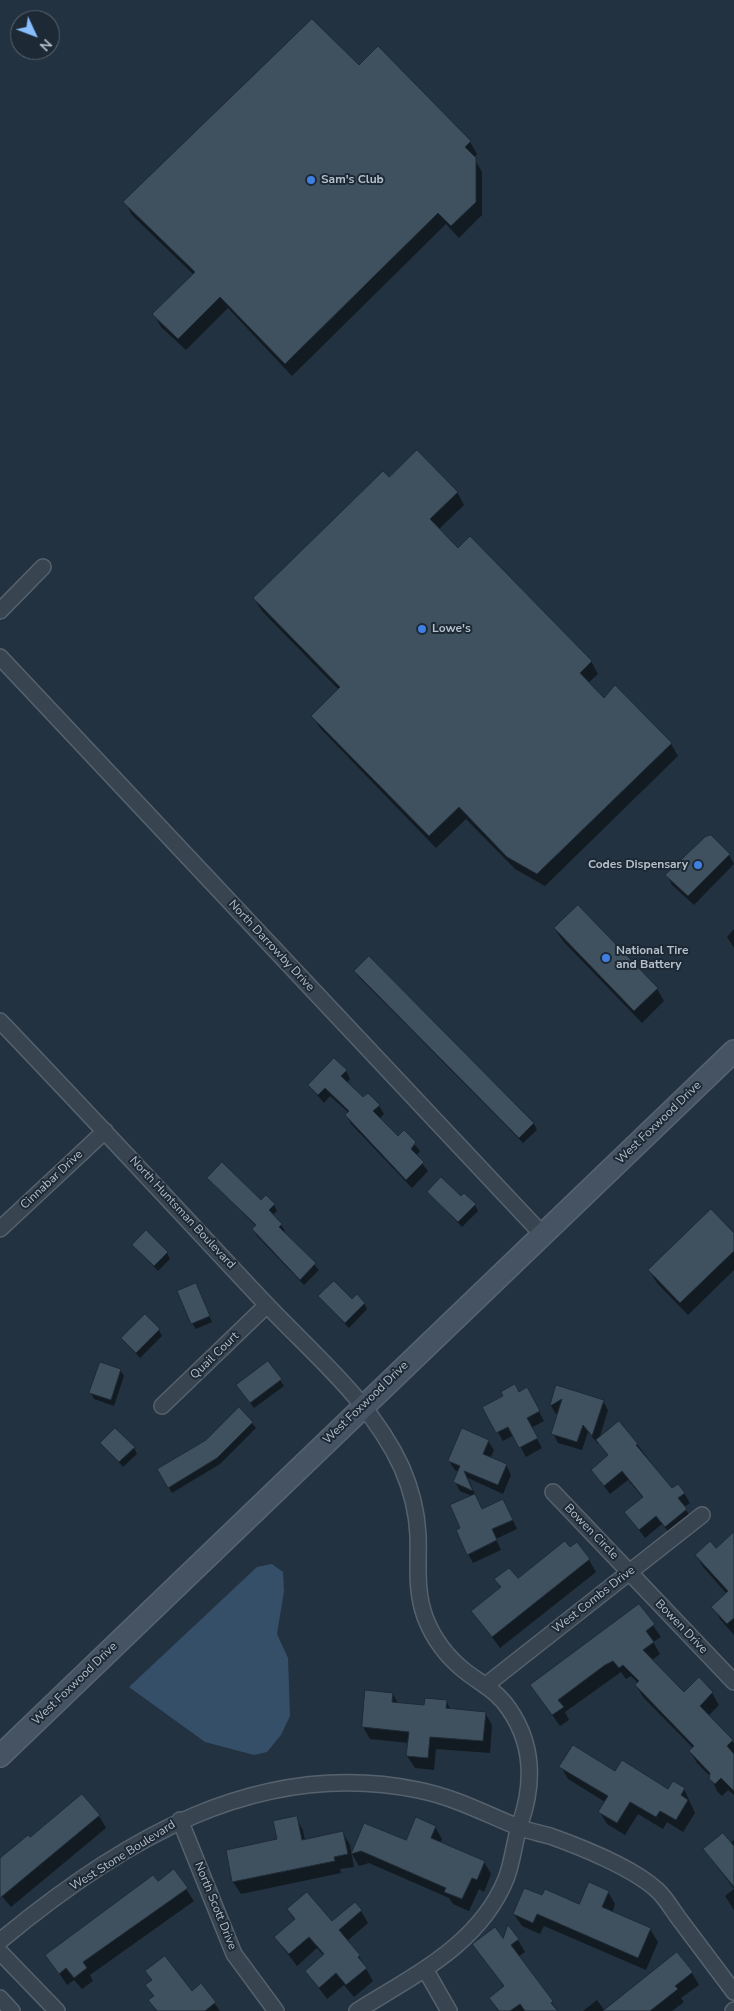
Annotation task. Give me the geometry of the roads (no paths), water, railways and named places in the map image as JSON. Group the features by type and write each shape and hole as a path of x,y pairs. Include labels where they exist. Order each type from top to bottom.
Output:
{"main road":[{"name":"West Foxwood Drive","path":"0,1756 734,1051"}],"street":[{"path":"0,611 43,567"},
{"name":"North Darrowby Drive","path":"0,657 542,1234"},
{"name":"North Huntsman Boulevard","path":"0,1021 267,1305 364,1405 400,1464 410,1489 418,1535 418,1586 426,1619 437,1640 452,1660 486,1684 509,1708 526,1744 530,1766 530,1787 527,1807 519,1828 515,1852 506,1879 495,1901 479,1924 460,1945 357,2011"},
{"name":"Cinnabar Drive","path":"0,1229 105,1131"},
{"name":"Quail Court","path":"162,1406 267,1305"},
{"name":"Bowen Circle","path":"552,1492 628,1572"},
{"name":"West Combs Drive","path":"486,1684 702,1515"},
{"name":"Bowen Drive","path":"628,1572 734,1682"},
{"name":"West Stone Boulevard","path":"0,1941 30,1916 88,1875 180,1820 244,1796 273,1789 311,1784 381,1784 418,1790 485,1811 519,1828 587,1850 623,1868 657,1890 734,1992"},
{"name":"North Scott Drive","path":"180,1820 234,1954 276,2011"},
{"path":"0,1952 56,2011"},
{"path":"425,1969 449,2011"},
{"path":"0,1998 12,2011"}],"water":[{"path":"272,1564 283,1572 284,1591 277,1634 288,1658 290,1716 281,1735 267,1752 254,1755 205,1742 129,1687 257,1567"}],"place":[{"name":"Sam's Club","path":"311,180"},
{"name":"Lowe's","path":"422,629"},
{"name":"Codes Dispensary","path":"698,865"},
{"name":"National Tire and Battery","path":"606,958"}]}
